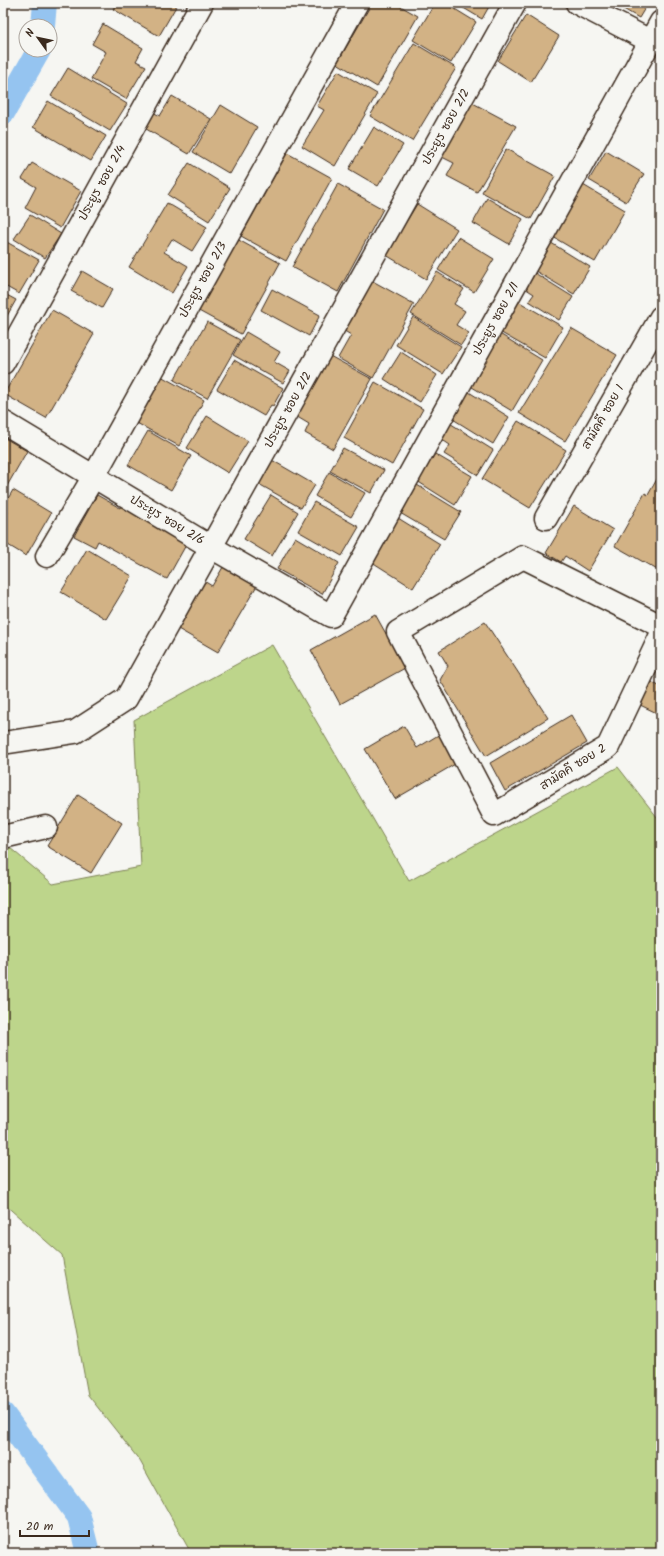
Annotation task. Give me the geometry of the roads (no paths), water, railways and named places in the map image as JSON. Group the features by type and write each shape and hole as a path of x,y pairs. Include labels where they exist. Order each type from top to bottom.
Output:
{"street":[{"name":"ประยูร ซอย 2/4","path":"3,364 202,3"},
{"name":"ประยูร ซอย 2/3","path":"47,556 94,476 357,3"},
{"name":"ประยูร ซอย 2/2","path":"3,743 75,732 126,699 515,3"},
{"path":"577,3 650,41"},
{"name":"ประยูร ซอย 2/1","path":"331,616 661,22"},
{"name":"สามัคคี ซอย 1","path":"546,518 661,317"},
{"name":"ประยูร ซอย 2/6","path":"3,422 211,547 331,616"},
{"name":"สามัคคี ซอย 2","path":"661,626 523,557 398,632 494,815 608,747 661,635"},
{"path":"3,837 46,827"}],"waterway":[{"path":"44,18 45,3"},
{"path":"3,113 34,58"},
{"path":"3,1414 79,1517 88,1553"}]}
